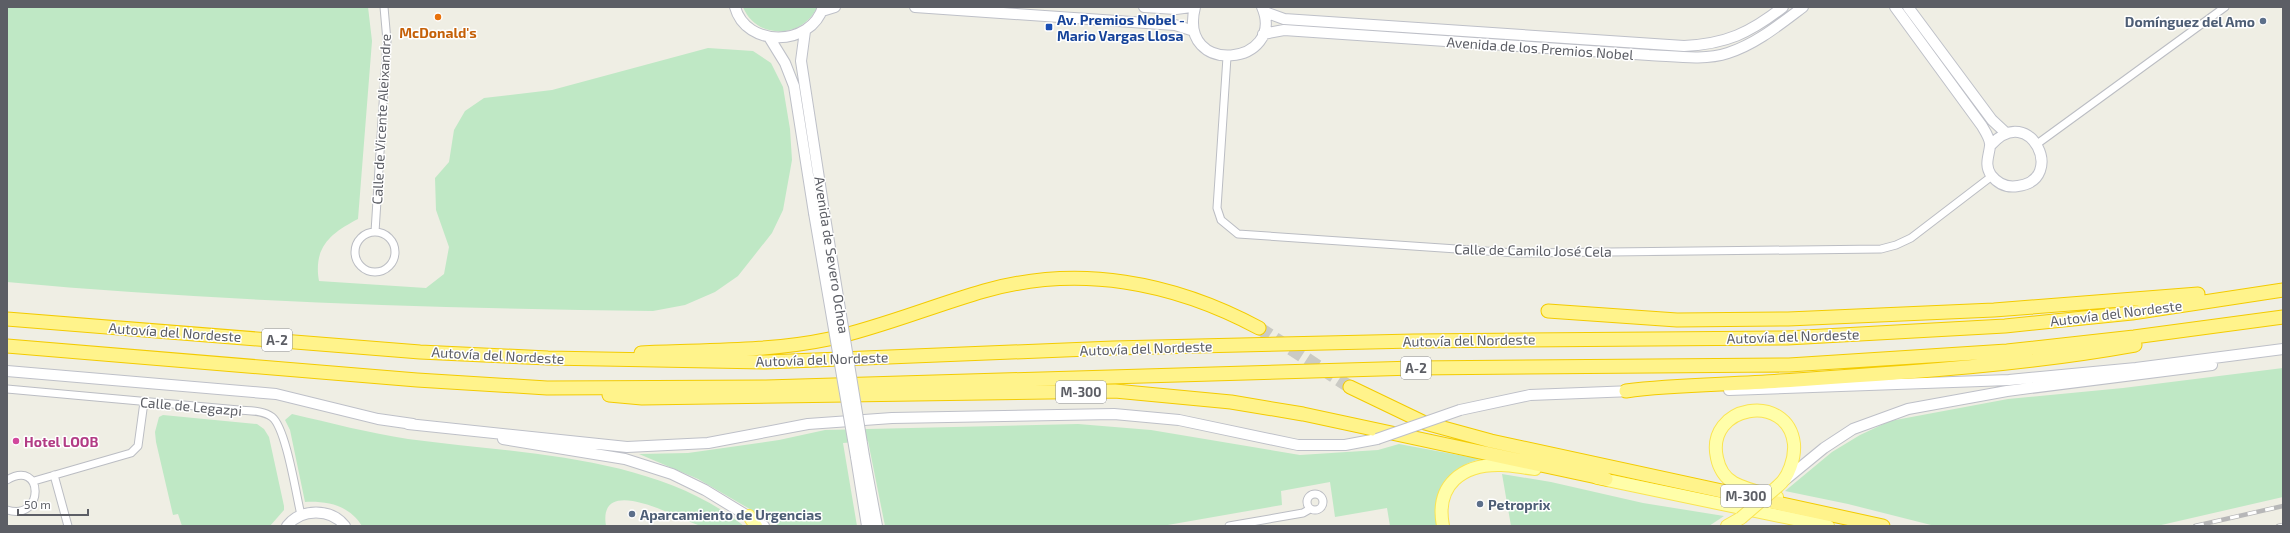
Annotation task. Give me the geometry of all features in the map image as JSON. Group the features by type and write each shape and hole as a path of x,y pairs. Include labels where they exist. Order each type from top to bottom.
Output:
{"highway":[{"path":"548,358 766,347 827,339 877,327 984,291 1025,281 1072,277 1113,279 1154,287 1193,298 1227,312 1258,328"},
{"path":"1548,311 1677,320 1788,319 2110,303 2283,286"},
{"name":"Autovía del Nordeste","path":"7,319 420,352 548,358 766,362 1113,348 1414,341 1787,338 2005,326 2132,313 2283,290"},
{"path":"1626,391 1666,385 1767,382 1921,372 2077,355 2283,318"},
{"name":"Autovía del Nordeste","path":"7,346 409,380 547,388 766,387 1414,368 1789,365 2007,351 2283,318"},
{"name":"M-300","path":"547,388 642,398 1115,391 1231,402 1303,414 1606,479"},
{"name":"M-300","path":"1350,388 1425,423 1491,441 1884,526"}],"main road":[{"path":"1727,526 1741,518 1780,484 1792,464 1794,451 1793,437 1786,424 1775,415 1761,410 1746,411 1732,417 1717,436 1715,449 1718,464 1724,474 1733,482 1750,489 1884,526"},
{"path":"1443,526 1440,511 1445,491 1459,475 1479,466 1502,465 1606,479"},
{"name":"M-300","path":"1606,479 1828,526"},
{"path":"749,516 756,526"}],"street":[{"name":"Calle de Vicente Aleixandre","path":"376,232 387,41 384,7"},
{"path":"734,8 744,23 755,32 769,37 787,37 804,31 815,22 823,9 835,7"},
{"path":"915,7 1175,25 1194,31"},
{"path":"1144,7 1176,9 1191,7"},
{"path":"1195,7 1192,18 1194,31 1199,41 1206,49 1216,55 1227,57 1238,56 1249,51 1257,44 1263,34 1263,10"},
{"name":"Avenida de los Premios Nobel","path":"1263,10 1284,19 1684,46 1706,45 1726,41 1747,32 1783,7"},
{"name":"Avenida de los Premios Nobel","path":"1263,34 1284,30 1649,55 1706,56 1727,53 1752,43 1803,7"},
{"path":"1895,7 1982,126 1991,145"},
{"path":"1908,7 1992,120 2006,133"},
{"path":"2037,144 2225,7"},
{"name":"Avenida de Severo Ochoa","path":"804,31 801,61 819,212"},
{"name":"Avenida de Severo Ochoa","path":"769,37 785,63 794,86 819,212 860,457 867,526"},
{"name":"Calle de Camilo José Cela","path":"1227,57 1217,208 1221,220 1229,228 1243,234 1515,253 1882,249 1896,245 1911,238 1992,176"},
{"path":"2006,133 2023,133 2037,144 2042,155 2042,164 2038,173 2032,181 2024,186 2012,187 2002,184 1992,176 1986,160 1991,145 1997,138 2006,133"},
{"path":"376,232 389,237 394,244 396,252 390,266 376,272 367,271 361,266 355,252 361,238 367,234 376,232"},
{"path":"408,424 627,447 642,447 708,443 808,424 884,418 1114,414 1179,420 1298,445 1345,445 1377,439 1460,410 1530,395 1626,391 1774,389 2009,380 2136,368 2283,349"},
{"path":"1780,484 1824,448 1853,429 1908,409 2007,391 2139,376 2249,360 2283,353"},
{"path":"7,371 276,394 378,419 625,459 672,474 705,490 764,526"},
{"name":"Calle de Legazpi","path":"7,389 258,412 272,417 283,434 301,514"},
{"path":"7,480 19,476 34,481 131,453 138,446 144,402"},
{"name":"Avenida de Severo Ochoa","path":"860,457 877,526"},
{"path":"54,475 68,526"},
{"path":"7,510 17,512 24,510 30,505 36,486 34,481"},
{"path":"1229,526 1303,513 1310,509"},
{"path":"287,526 301,514 317,512 340,519 345,526"}],"green space":[{"path":"7,7 368,7 372,41 358,219 348,224 326,242 319,259 319,281 426,288 444,274 449,247 436,210 435,178 449,162 454,130 465,111 484,98 552,90 708,48 753,51 771,63 783,87 790,129 792,160 783,210 772,233 738,276 715,292 685,305 653,311 330,303 168,295 7,282"},
{"path":"743,7 817,7 810,18 801,25 791,30 780,31 768,30 758,25 749,18"},
{"path":"2283,368 2283,497 2157,526 1935,526 1848,504 1785,491 1832,452 1860,435 1890,421 2008,399 2123,388"},
{"path":"292,414 393,437 539,454 584,461 627,471 669,484 708,502 744,526 702,526 658,508 626,500 614,502 607,510 606,526 362,526 351,513 337,506 321,502 305,502 290,430 285,420"},
{"path":"163,415 257,424 264,429 269,437 284,506 284,510 270,526 182,526 178,514 173,515 156,442 155,432 159,417"},
{"path":"1078,424 1151,430 1300,455 1378,450 1399,444 1480,459 1468,463 1458,469 1450,475 1444,483 1436,502 1437,526 1390,526 1387,508 1335,517 1330,482 1281,491 1282,505 1162,526 885,526 868,441 843,443 857,526 779,526 698,479 639,454 688,453 779,440 825,430"},
{"path":"1502,474 1551,482 1643,503 1724,516 1709,526 1511,526"}],"tunnel":[{"path":"1259,328 1350,387"}],"railway":[{"path":"2195,526 2283,506"},
{"path":"2278,526 2283,525"}],"place":[{"name":"McDonald's","path":"438,17"},
{"name":"Domínguez del Amo","path":"2263,21"},
{"name":"Av. Premios Nobel - Mario Vargas Llosa","path":"1049,27"},
{"name":"Hotel LOOB","path":"16,441"},
{"name":"Petroprix","path":"1480,504"},
{"name":"Aparcamiento de Urgencias","path":"632,514"}]}
